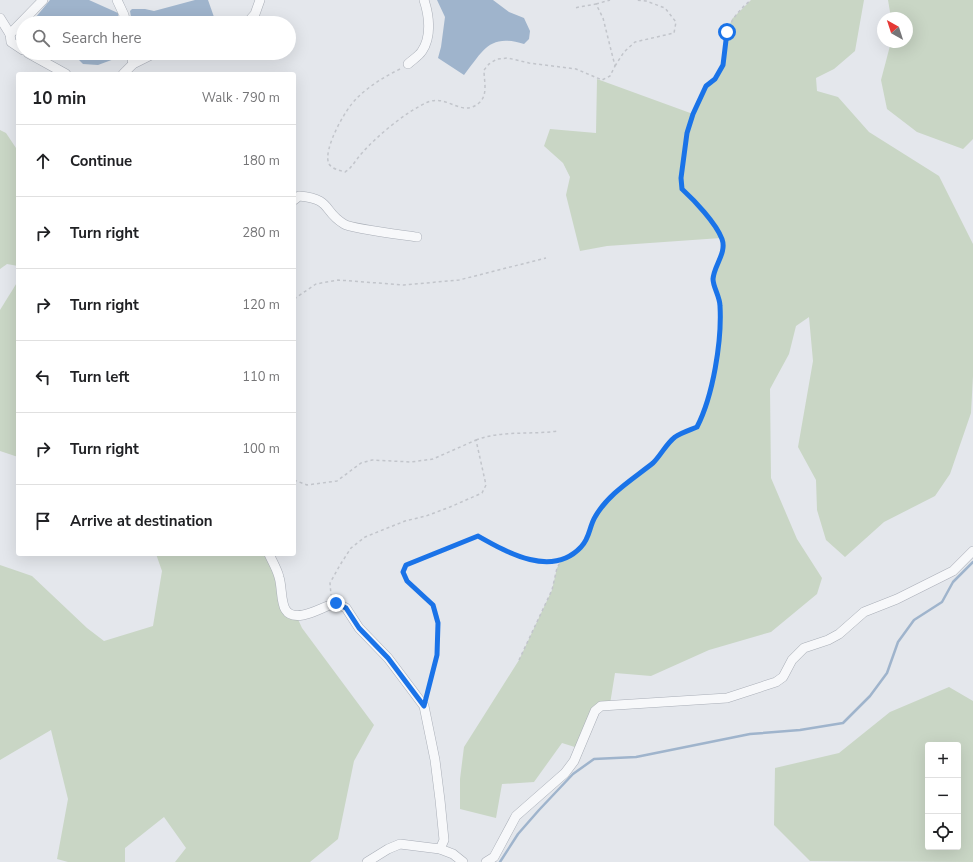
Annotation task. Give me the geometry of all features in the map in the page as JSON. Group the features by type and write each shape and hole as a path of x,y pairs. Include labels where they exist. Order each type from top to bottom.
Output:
{"street":[{"path":"27,16 43,0"},
{"path":"117,0 124,16"},
{"path":"253,16 260,0"},
{"path":"408,64 423,50 428,33 429,14 424,0"},
{"path":"0,18 10,34 11,42 16,45"},
{"path":"10,34 16,28"},
{"path":"41,60 62,72"},
{"path":"132,60 133,64"},
{"path":"124,72 133,64 141,60"},
{"path":"296,198 299,196 312,197 326,204 345,224 417,237"},
{"path":"486,862 494,857 516,816 566,773 574,761 596,711 601,706 610,704 727,698 776,682 783,677 792,660 804,648 828,640 839,634 864,612 897,599 953,571 973,551"},
{"path":"270,556 279,577 284,608 287,613 304,615 336,603 346,608 359,628 388,658 424,706 435,760 440,800 444,840 440,849"},
{"path":"367,862 388,849 400,844 440,849 453,854 463,862"}],"path":[{"path":"574,8 610,0"},
{"path":"408,64 379,80 356,99 344,116 328,148 328,162 331,167 345,172 350,169 363,151 384,132 428,102 439,99 460,108 470,108 479,103 485,95 484,70 489,64 497,59 508,58 529,63 576,68 602,80 610,76 624,52 635,42 674,34 676,22 665,8 646,1 635,0"},
{"path":"424,706 437,655 438,623 433,605 407,581 403,572 406,565 478,536 498,549 519,557 548,563 561,561 581,548 588,538 595,517 617,491 654,462 675,437 697,427 708,401 716,363 720,305 713,280 723,248 721,238 714,226 692,198 682,189 683,153 693,114 706,86 715,79 723,65 727,32 732,19 750,0"},
{"path":"596,4 603,18 615,66"},
{"path":"296,298 316,284 338,280 404,285 459,280 546,258"},
{"path":"296,481 307,485 337,481 361,463 372,460 411,462 433,459 490,434 543,433 558,431"},
{"path":"336,603 330,594 330,583 351,548 365,537 405,521 426,516 482,494 486,485 476,440"},
{"path":"519,660 552,590 557,568 561,561"}],"green space":[{"path":"751,0 864,0 855,51 834,69 816,78 817,91 838,97 869,132 939,176 973,244 973,376 971,413 950,474 935,496 884,522 845,557 826,540 817,510 816,480 798,447 813,361 809,317 796,326 789,354 770,389 771,478 797,539 822,578 817,594 771,632 709,650 651,676 615,673 610,704 601,706 578,748 562,743 534,782 502,784 496,818 460,809 460,779 464,747 519,660 552,590 557,568 561,561 581,548 588,537 595,517 617,491 654,462 675,437 697,427 708,401 716,363 720,305 713,280 723,248 721,238 607,246 580,251 566,195 570,177 563,163 544,146 550,129 596,133 597,79 693,114 706,86 715,79 723,65 727,32 732,19"},
{"path":"888,0 973,0 973,139 963,149 917,132 887,109 881,80 889,48 913,48 913,12 890,12"},
{"path":"0,130 6,133 16,148 16,266 7,264 0,269"},
{"path":"16,284 16,456 0,451 0,310"},
{"path":"157,556 270,556 284,608 296,615 302,628 374,725 354,761 338,839 310,862 175,862 186,848 164,817 125,848 125,862 68,862 57,859 68,799 51,730 0,760 0,565 32,576 87,628 104,641 153,626 162,571"},
{"path":"949,687 973,701 973,862 810,861 774,825 775,768 839,753 890,712"}],"water":[{"path":"50,0 89,0 118,13 118,16 37,16"},
{"path":"195,0 208,0 214,16 131,16 130,11 132,9 145,9 154,11"},
{"path":"437,0 493,0 509,12 524,18 530,31 529,39 524,44 512,41 503,41 488,46 476,58 464,75 438,58 445,17"},
{"path":"79,60 112,60 98,65 83,64"}],"waterway":[{"path":"500,862 518,834 539,810 573,774 594,759 636,757 750,734 800,730 843,723 870,696 887,673 898,642 914,620 942,602 953,582 973,562"}],"route":[{"path":"336,603 346,608 359,628 388,658 424,706 437,655 438,623 433,605 407,581 403,572 406,565 417,562 478,536 498,549 519,557 548,563 561,561 581,548 588,538 595,517 617,491 654,462 675,437 697,427 708,401 716,363 720,305 713,280 723,248 721,238 714,226 692,198 682,189 681,178 683,153 687,133 693,114 706,86 715,79 723,65 727,32"}]}
